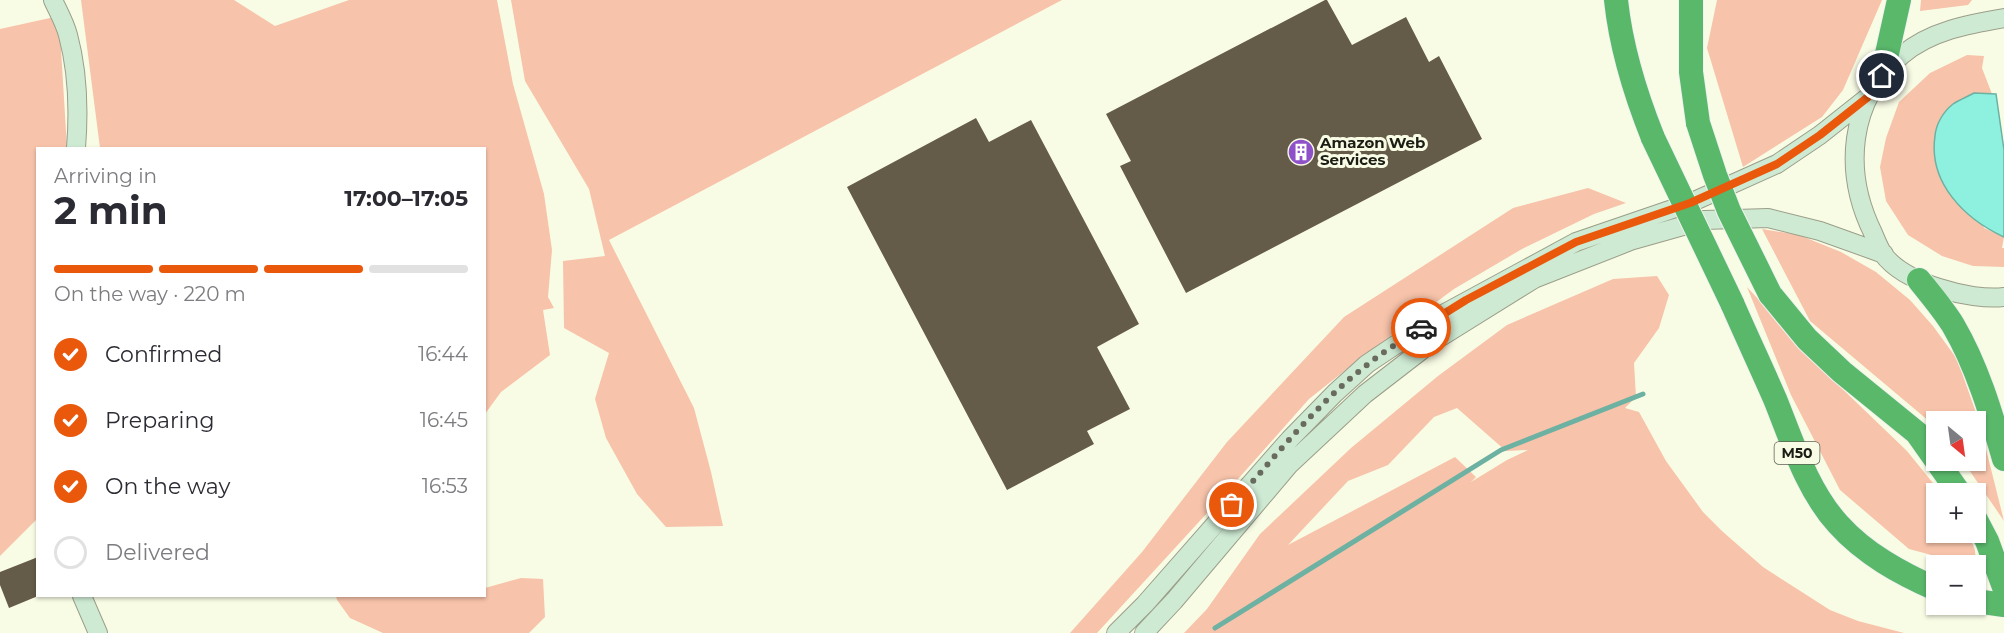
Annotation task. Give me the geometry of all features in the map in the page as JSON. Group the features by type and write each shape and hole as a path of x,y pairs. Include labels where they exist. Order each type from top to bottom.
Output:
{"highway":[{"name":"M50","path":"1616,0 1627,64 1653,138 1732,303 1815,490 1838,524 1866,550 1902,574 1926,585"},
{"path":"1691,0 1691,72 1698,123 1729,211 1770,294 1807,339 1917,433 1951,483"},
{"path":"1882,76 1899,0"},
{"path":"1919,280 1941,307 1965,346 1989,406 2004,459"},
{"path":"1986,540 2004,587"},
{"path":"1986,602 2004,605"}],"main road":[{"path":"53,0 68,34 76,76 78,126 76,147"},
{"path":"1884,255 1858,196 1853,159 1861,113 1868,97 1882,76 1903,54 1932,36 1999,19"},
{"path":"1116,633 1145,604 1290,439 1367,364 1434,319 1576,242 1690,203 1777,164 1820,135 1868,97"},
{"path":"1144,633 1174,602 1288,465 1365,394 1431,343 1534,279 1633,240 1704,220 1768,218 1830,234 1884,255 1919,280 1944,291 2001,297"},
{"path":"82,597 98,633"}],"shaded area":[{"path":"81,0 234,0 275,26 349,0 497,0 513,84 544,194 552,250 548,297 554,308 543,310 550,355 501,392 486,413 486,147 100,147"},
{"path":"511,0 1062,0 609,240 694,408 723,526 666,527 637,494 606,438 595,399 609,353 564,328 563,261 605,256 589,189 525,81"},
{"path":"1717,0 1882,0 1843,90 1822,117 1743,167 1707,48"},
{"path":"1921,0 1972,0 1968,5 1920,11"},
{"path":"59,16 67,147 36,147 36,520 0,556 0,29"},
{"path":"1967,55 1984,56 1982,68 1992,94 1977,94 1965,98 1944,114 1984,228 2004,237 2002,248 2004,248 2004,267 1973,266 1942,256 1908,235 1886,201 1880,167 1886,138 1899,102 1930,73"},
{"path":"1588,188 1626,203 1594,214 1522,249 1454,289 1362,357 1309,399 1097,633 1070,633 1142,552 1227,442 1344,317 1513,208"},
{"path":"1762,229 1799,235 1841,252 1876,272 1910,300 1957,359 1975,411 1926,411 1926,419 1810,321"},
{"path":"1657,276 1669,295 1659,328 1634,363 1636,397 1625,408 1639,412 1666,461 1703,512 1763,567 1830,610 1858,621 1904,633 1184,633 1207,609 1260,534 1351,448 1438,376 1507,325 1613,279","holes":["1457,408 1506,451 1528,450 1471,482 1476,477 1455,457 1288,545 1348,481 1388,465 1434,417"]},
{"path":"1747,287 1830,377 1907,451 1933,483 1926,483 1926,543 1972,543 1975,555 1932,555 1909,549 1840,490 1791,395"},
{"path":"1986,449 2004,521 1986,495 1986,483 1978,483 1970,471 1986,471"},
{"path":"521,578 543,579 545,617 529,633 383,633 350,618 336,597 486,597 486,588"}],"water":[{"path":"1974,93 1996,94 2004,150 2004,237 1963,210 1943,184 1937,169 1934,153 1938,123 1953,104"}],"building":[{"name":"Amazon Web Services","path":"1325,0 1352,45 1406,17 1429,62 1439,56 1482,139 1186,293 1120,166 1131,161 1106,114"},
{"path":"976,118 989,142 1031,120 1139,324 1097,347 1130,409 1087,431 1094,444 1007,490 847,187"},
{"path":"36,558 36,597 9,608 0,585 0,572"}],"waterway":[{"path":"1215,628 1501,450 1643,394"}],"way so far":[{"path":"1232,505 1290,439 1335,393 1367,364 1421,328"}],"place":[{"name":"Amazon Web Services","path":"1301,152"}],"route":[{"path":"1421,328 1466,300 1576,242 1620,225 1690,203 1777,164 1820,135 1868,97 1882,76"}]}
